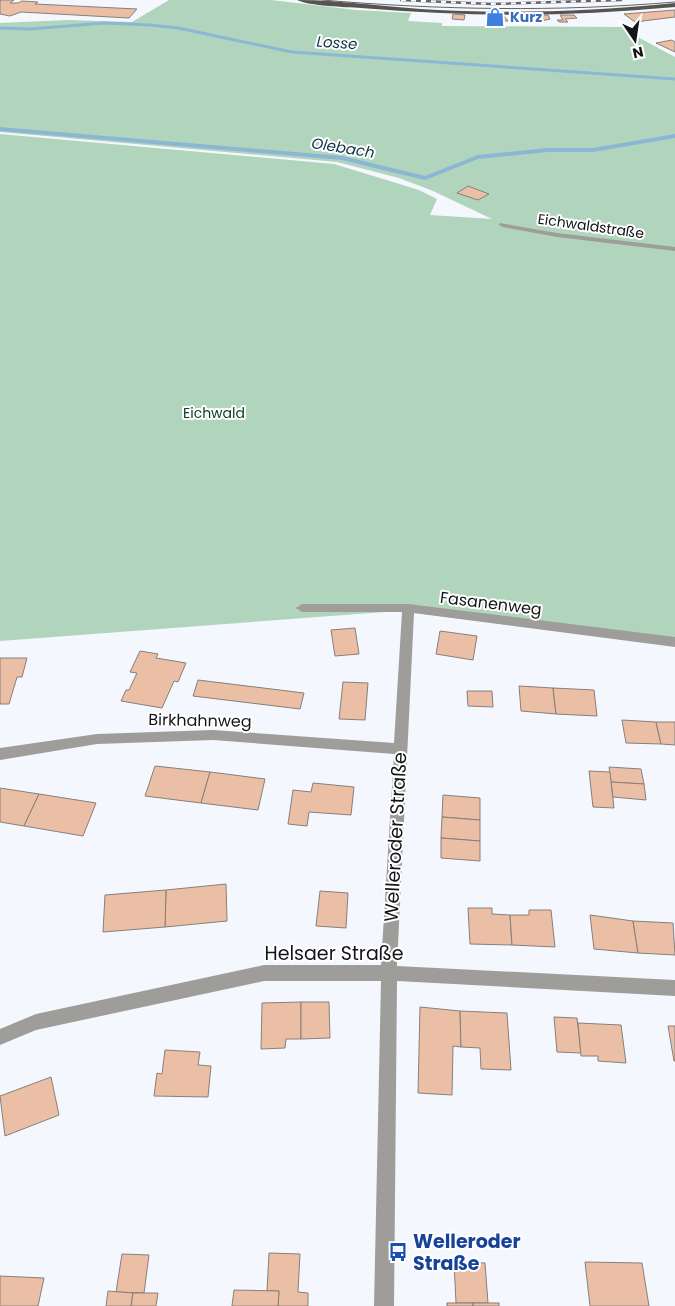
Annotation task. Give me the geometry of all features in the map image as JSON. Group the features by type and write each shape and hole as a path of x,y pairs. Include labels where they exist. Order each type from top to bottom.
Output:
{"main road":[{"path":"300,0 464,12 555,12 675,5"}],"street":[{"name":"Eichwaldstraße","path":"503,225 557,235 675,249"},
{"name":"Fasanenweg","path":"302,608 408,608 675,642"},
{"name":"Welleroder Straße","path":"384,1306 389,972 408,608"},
{"name":"Birkhahnweg","path":"0,754 97,739 213,735 400,749"},
{"name":"Helsaer Straße","path":"0,1037 36,1022 264,973 389,972 675,988"}],"green space":[{"name":"Eichwald","path":"169,0 271,0 356,10 411,13 408,21 442,23 442,26 623,27 675,57 675,646 398,611 0,641 0,134 334,164 419,190 437,199 430,215 492,219 433,191 399,178 337,162 0,132 0,23 68,20 132,22"}],"building":[{"path":"0,0 14,0 10,3 22,1 38,2 35,4 137,9 129,18 21,12 10,16 0,14"},
{"path":"675,10 675,17 635,22 624,14"},
{"path":"453,14 465,15 464,20 452,19"},
{"path":"487,15 503,15 508,21 488,20"},
{"path":"534,15 548,15 550,19 537,22"},
{"path":"560,15 574,15 577,18 565,19 568,22 559,22 557,20 563,20"},
{"path":"672,40 675,42 675,52 656,43"},
{"path":"468,186 489,194 478,200 457,193"},
{"path":"355,628 359,654 335,656 331,630"},
{"path":"440,631 477,636 473,660 436,654"},
{"path":"140,651 158,654 156,658 186,663 178,682 174,681 162,708 121,701 137,673 130,672"},
{"path":"0,658 27,658 22,677 17,677 9,704 0,704"},
{"path":"198,680 304,693 300,709 193,696"},
{"path":"343,682 368,683 365,720 339,719"},
{"path":"519,686 553,688 556,714 521,711"},
{"path":"553,688 594,690 597,716 556,714"},
{"path":"467,691 492,691 493,707 468,706"},
{"path":"622,720 656,722 661,744 626,743"},
{"path":"656,722 675,722 675,745 661,744"},
{"path":"155,766 210,772 201,803 145,796"},
{"path":"609,767 641,769 644,784 611,782"},
{"path":"589,771 610,772 614,808 593,807"},
{"path":"210,772 265,779 258,810 201,803"},
{"path":"611,782 644,784 646,800 613,797"},
{"path":"313,783 354,787 351,815 309,812 307,826 288,824 293,790 311,792"},
{"path":"0,788 39,794 24,826 0,822"},
{"path":"39,794 96,803 83,836 24,826"},
{"path":"443,795 480,798 480,820 442,817"},
{"path":"442,817 480,820 480,841 441,838"},
{"path":"441,838 480,841 480,861 441,858"},
{"path":"226,884 227,921 165,927 166,890"},
{"path":"166,890 165,927 103,932 105,895"},
{"path":"320,891 348,893 346,928 316,926"},
{"path":"468,908 492,908 492,914 510,915 512,945 470,944"},
{"path":"529,910 551,910 555,947 512,945 510,915 529,915"},
{"path":"590,915 633,921 638,953 594,949"},
{"path":"633,921 673,923 675,955 638,953"},
{"path":"301,1002 301,1039 286,1039 285,1048 261,1049 262,1003"},
{"path":"301,1002 329,1002 330,1038 301,1039"},
{"path":"420,1007 460,1011 461,1047 453,1046 452,1095 418,1093"},
{"path":"460,1011 507,1013 511,1070 481,1069 480,1048 461,1047"},
{"path":"554,1017 577,1018 581,1053 557,1052"},
{"path":"578,1023 621,1025 626,1063 598,1061 598,1056 581,1056"},
{"path":"668,1026 675,1026 675,1061 674,1061"},
{"path":"165,1050 200,1052 198,1065 211,1066 208,1097 154,1096 157,1073 162,1074"},
{"path":"51,1077 59,1115 5,1136 0,1096"},
{"path":"269,1253 300,1254 298,1292 308,1293 308,1306 278,1306 279,1291 267,1291"},
{"path":"122,1254 149,1255 144,1293 116,1292"},
{"path":"454,1262 485,1263 488,1303 456,1303"},
{"path":"585,1262 642,1263 649,1306 590,1306"},
{"path":"0,1276 44,1278 38,1306 0,1306"},
{"path":"234,1290 279,1291 278,1306 232,1306"},
{"path":"108,1291 133,1293 131,1306 106,1306"},
{"path":"133,1293 158,1293 156,1306 131,1306"},
{"path":"447,1303 473,1303 473,1306 447,1306"},
{"path":"473,1303 499,1303 499,1306 473,1306"}],"waterway":[{"name":"Losse","path":"0,28 30,29 105,23 150,25 178,28 292,52 675,79"},
{"name":"Olebach","path":"0,129 342,158 425,178 478,157 548,150 593,150 675,136"}],"tram line":[{"path":"322,0 454,8 587,7 675,2"}],"railway":[{"path":"401,0 491,4 621,0"}],"place":[{"name":"Kurz","path":"495,17"},
{"name":"Welleroder Straße","path":"398,1252"}]}
